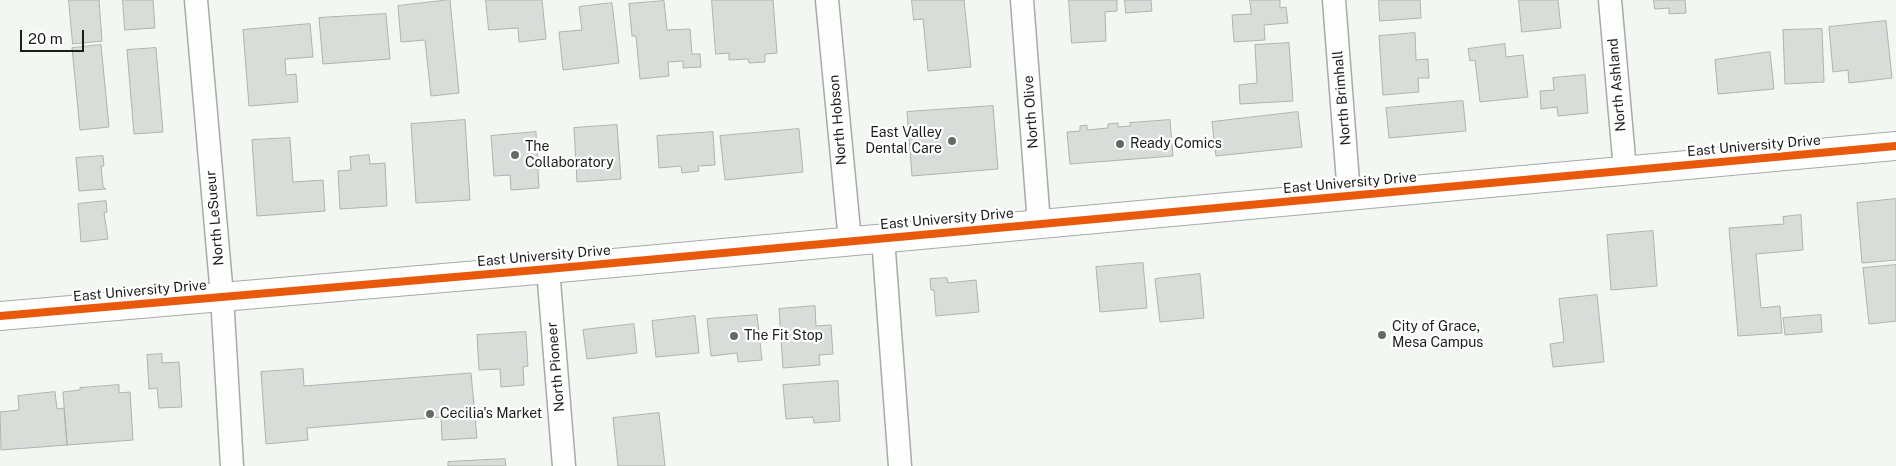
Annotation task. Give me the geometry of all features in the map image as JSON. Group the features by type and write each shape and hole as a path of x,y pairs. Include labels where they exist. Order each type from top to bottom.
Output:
{"main road":[{"name":"East University Drive","path":"0,316 548,269 1896,146"}],"street":[{"name":"North LeSueur","path":"196,0 222,296 232,466"},
{"name":"North Hobson","path":"827,0 850,241"},
{"name":"North Olive","path":"1022,0 1039,224"},
{"name":"North Brimhall","path":"1334,0 1349,195"},
{"name":"North Ashland","path":"1610,0 1625,170"},
{"path":"883,238 900,466"},
{"name":"North Pioneer","path":"548,269 564,466"}],"building":[{"path":"69,0 99,0 102,41 73,44"},
{"path":"123,0 153,0 155,28 125,30"},
{"path":"450,0 459,93 431,96 425,40 401,42 398,6"},
{"path":"486,0 542,0 546,39 519,42 518,28 489,30"},
{"path":"712,0 773,0 777,53 765,54 765,62 749,63 748,59 729,60 729,53 716,54"},
{"path":"912,0 964,0 971,67 928,71 923,19 914,20"},
{"path":"1069,0 1117,0 1117,11 1105,12 1106,41 1072,43"},
{"path":"1125,0 1151,0 1152,11 1126,13"},
{"path":"1250,0 1280,0 1280,8 1286,7 1288,23 1264,25 1265,40 1234,42 1232,15 1251,14"},
{"path":"1379,0 1420,0 1421,18 1380,21"},
{"path":"1519,0 1558,0 1561,28 1522,32"},
{"path":"1654,0 1685,0 1686,13 1669,14 1669,8 1655,9"},
{"path":"664,1 667,30 690,29 692,54 700,54 701,67 683,68 683,61 668,62 669,76 640,79 636,36 632,36 629,4"},
{"path":"612,3 619,63 563,70 559,32 582,30 579,7"},
{"path":"386,14 390,59 323,64 319,18"},
{"path":"1886,21 1892,78 1849,83 1848,70 1833,72 1829,27"},
{"path":"310,24 313,57 285,59 286,75 296,74 298,102 249,106 243,30"},
{"path":"1822,29 1824,82 1785,84 1783,30"},
{"path":"1415,33 1416,60 1428,59 1429,78 1418,78 1419,92 1383,95 1379,36"},
{"path":"1289,43 1293,101 1240,104 1239,85 1257,83 1255,45"},
{"path":"1505,44 1506,57 1523,55 1528,97 1480,102 1475,60 1470,61 1468,49"},
{"path":"101,45 109,127 80,130 72,48"},
{"path":"156,48 163,132 134,134 127,50"},
{"path":"1770,52 1774,89 1718,94 1715,60"},
{"path":"1585,75 1588,113 1558,116 1557,107 1541,109 1540,91 1554,90 1553,78"},
{"path":"1463,101 1466,131 1389,138 1386,108"},
{"name":"East Valley Dental Care","path":"993,106 998,169 912,176 907,112"},
{"path":"1298,112 1302,147 1216,156 1212,122"},
{"path":"465,120 470,200 416,203 411,124"},
{"name":"Ready Comics","path":"1170,120 1173,156 1070,164 1067,132 1080,131 1080,126 1087,125 1087,130 1108,128 1108,124 1118,123 1118,127 1131,126 1130,123"},
{"path":"617,125 621,179 577,182 574,128"},
{"path":"799,129 803,172 725,180 720,136"},
{"name":"The Collaboratory","path":"536,132 539,188 511,190 510,175 494,176 491,136"},
{"path":"713,132 715,165 698,166 699,171 682,173 681,166 659,168 657,136"},
{"path":"290,138 293,182 323,180 325,211 257,216 252,140"},
{"path":"369,155 370,164 385,163 387,206 340,209 338,171 351,170 350,157"},
{"path":"103,156 104,166 101,166 103,187 106,189 79,191 76,158"},
{"path":"1896,199 1896,260 1862,263 1857,203"},
{"path":"106,201 107,212 104,213 108,239 81,242 78,204"},
{"path":"1801,215 1803,250 1756,254 1761,308 1780,306 1782,333 1738,336 1729,228 1784,224 1783,217"},
{"path":"1653,231 1657,286 1611,290 1607,235"},
{"path":"1143,263 1147,308 1100,312 1096,267"},
{"path":"1896,265 1896,321 1869,324 1863,268"},
{"path":"1200,274 1204,318 1160,322 1155,279"},
{"path":"947,278 948,283 976,280 979,312 936,316 934,290 931,290 930,279"},
{"path":"1597,295 1604,362 1553,367 1550,344 1564,342 1559,299"},
{"path":"815,306 816,326 831,325 833,354 819,355 820,365 783,368 779,309"},
{"name":"The Fit Stop","path":"757,315 762,360 738,362 737,353 711,356 707,319"},
{"path":"1821,315 1822,332 1785,335 1783,318"},
{"path":"695,316 699,353 656,357 652,321"},
{"path":"634,324 637,353 587,359 583,330"},
{"path":"526,332 528,366 523,367 524,385 501,387 500,369 479,370 477,335"},
{"path":"162,354 162,363 179,362 182,407 159,408 157,388 149,389 147,355"},
{"path":"303,369 304,386 471,373 477,438 442,440 441,417 307,428 308,440 266,444 261,372"},
{"path":"838,381 840,421 814,423 813,417 786,419 783,385"},
{"path":"119,385 119,393 130,392 133,440 67,445 63,392 80,390 80,388"},
{"path":"55,392 57,409 64,408 67,445 1,450 0,412 19,410 18,396"},
{"path":"659,413 665,466 618,466 613,418"},
{"path":"505,459 506,466 448,466 448,462"}],"cycle path":[{"path":"0,316 548,269 1896,146"}],"place":[{"name":"East Valley Dental Care","path":"952,141"},
{"name":"Ready Comics","path":"1120,144"},
{"name":"The Collaboratory","path":"515,155"},
{"name":"City of Grace, Mesa Campus","path":"1382,335"},
{"name":"The Fit Stop","path":"734,336"},
{"name":"Cecilia's Market","path":"430,414"}]}
